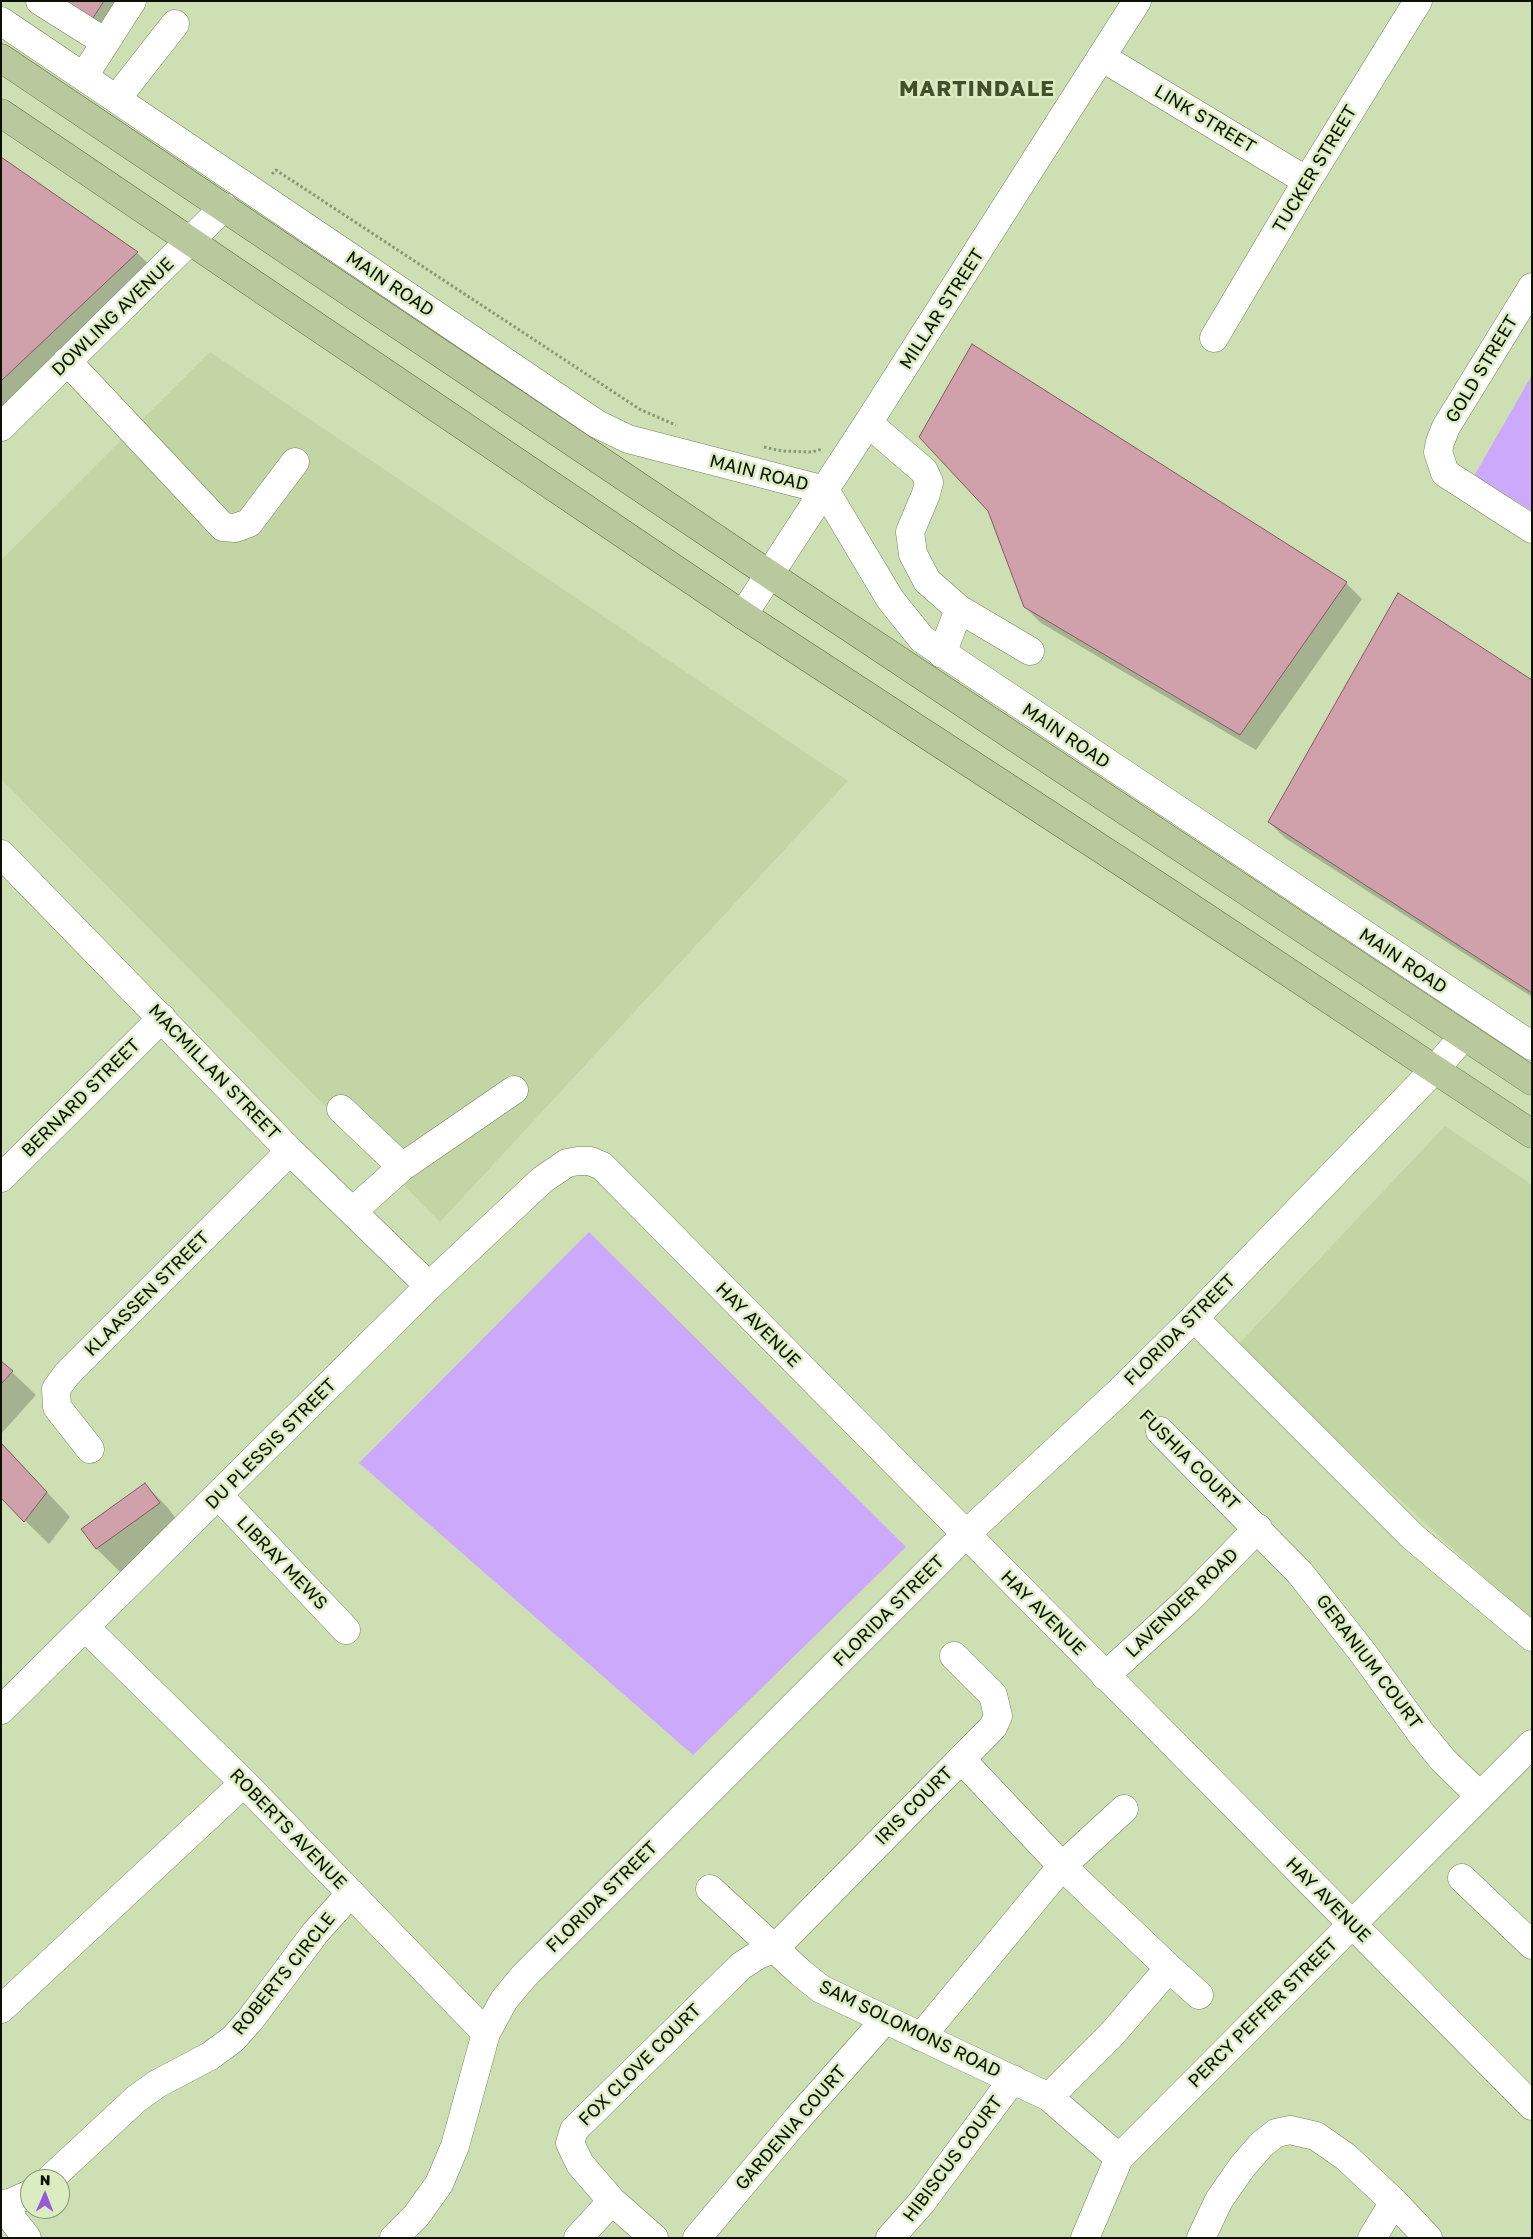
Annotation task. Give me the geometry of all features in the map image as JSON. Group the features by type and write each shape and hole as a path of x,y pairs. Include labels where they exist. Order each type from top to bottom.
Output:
{"main road":[{"name":"MAIN ROAD","path":"1,58 769,574 1532,1081"},
{"path":"1,113 192,240 743,615 1435,1068 1532,1134"}],"street":[{"path":"40,1 78,11 105,42"},
{"name":"MILLAR STREET","path":"743,615 1103,58 1137,1"},
{"name":"TUCKER STREET","path":"1214,338 1306,182 1418,1"},
{"path":"84,76 105,42 122,5"},
{"name":"MAIN ROAD","path":"1,21 605,429 628,439 825,490 845,526 904,619 922,639 1532,1046"},
{"path":"117,98 176,24"},
{"name":"LINK STREET","path":"1103,58 1306,182"},
{"name":"DOWLING AVENUE","path":"1,427 224,207"},
{"name":"GOLD STREET","path":"1532,288 1446,427 1438,452 1445,473 1532,529"},
{"path":"67,361 223,527 236,528 249,523 295,462"},
{"path":"868,424 924,471 929,482 910,532 913,554 927,580 958,609 1030,651"},
{"path":"942,654 958,609"},
{"name":"MACMILLAN STREET","path":"1,854 290,1151 429,1286"},
{"name":"BERNARD STREET","path":"1,1178 162,1018"},
{"name":"FLORIDA STREET","path":"394,2238 416,2216 438,2184 455,2146 486,2033 504,2000 538,1962 965,1534 1120,1391 1194,1318 1464,1036"},
{"path":"353,1211 402,1167 514,1090"},
{"path":"341,1110 402,1167"},
{"name":"KLAASSEN STREET","path":"90,1449 57,1408 56,1389 66,1374 290,1151"},
{"name":"HAY AVENUE","path":"542,1180 566,1163 578,1160 602,1166 1532,2106"},
{"name":"DU PLESSIS STREET","path":"1,1710 86,1628 99,1599 219,1496 429,1286 542,1180"},
{"path":"1194,1318 1412,1537 1532,1637"},
{"name":"FUSHIA COURT","path":"1160,1431 1258,1528"},
{"name":"LIBRAY MEWS","path":"219,1496 346,1630"},
{"name":"LAVENDER ROAD","path":"1105,1676 1186,1602 1258,1528"},
{"name":"GERANIUM COURT","path":"1258,1528 1325,1603 1443,1760 1480,1796"},
{"name":"ROBERTS AVENUE","path":"86,1628 244,1783 486,2033"},
{"name":"IRIS COURT","path":"774,1948 992,1727 998,1716 993,1695 954,1656"},
{"name":"PERCY PEFFER STREET","path":"1085,2238 1119,2158 1532,1744"},
{"path":"961,1759 1062,1866 1199,1995"},
{"path":"1,2009 244,1783"},
{"path":"921,2036 1062,1866 1124,1809"},
{"path":"1462,1878 1532,1945"},
{"name":"SAM SOLOMONS ROAD","path":"710,1889 821,1988 1050,2097 1119,2158"},
{"name":"ROBERTS CIRCLE","path":"61,2169 136,2099 157,2084 210,2056 233,2039 250,2020 316,1934 351,1894"},
{"name":"FOX CLOVE COURT","path":"654,2238 612,2201 580,2164 570,2143 574,2130 740,1966 774,1948"},
{"path":"1050,2097 1112,2034 1169,1968"},
{"name":"GARDENIA COURT","path":"697,2238 798,2118 886,2020"},
{"name":"HIBISCUS COURT","path":"890,2238 922,2202 1013,2079"},
{"path":"1201,2238 1219,2200 1242,2167 1261,2145 1276,2133 1290,2130 1316,2136 1346,2157 1394,2202 1428,2238"},
{"path":"1,2204 10,2203 20,2198"},
{"path":"578,2238 612,2201"},
{"path":"1372,2238 1394,2202"},
{"path":"1,2204 27,2238"}],"path":[{"path":"276,170 642,410 682,427"},
{"path":"763,447 782,451 812,452 826,448"}],"shaded area":[{"path":"210,352 848,781 440,1222 1,779 1,560"},
{"path":"1532,375 1532,511 1474,476"},
{"path":"1445,1126 1532,1185 1532,1622 1236,1347"},
{"path":"589,1232 906,1547 693,1755 359,1463"}],"building":[{"path":"42,1 104,1 85,30"},
{"path":"1,157 138,252 1,381"},
{"path":"972,344 1347,582 1240,735 1024,607 988,511 919,437"},
{"path":"1398,593 1532,680 1532,993 1268,822"},
{"path":"1,1361 13,1371 1,1384"},
{"path":"1,1443 47,1492 24,1522 1,1498"},
{"path":"145,1483 160,1503 96,1549 81,1529"}],"district":[{"name":"MARTINDALE","path":"977,89"}]}
